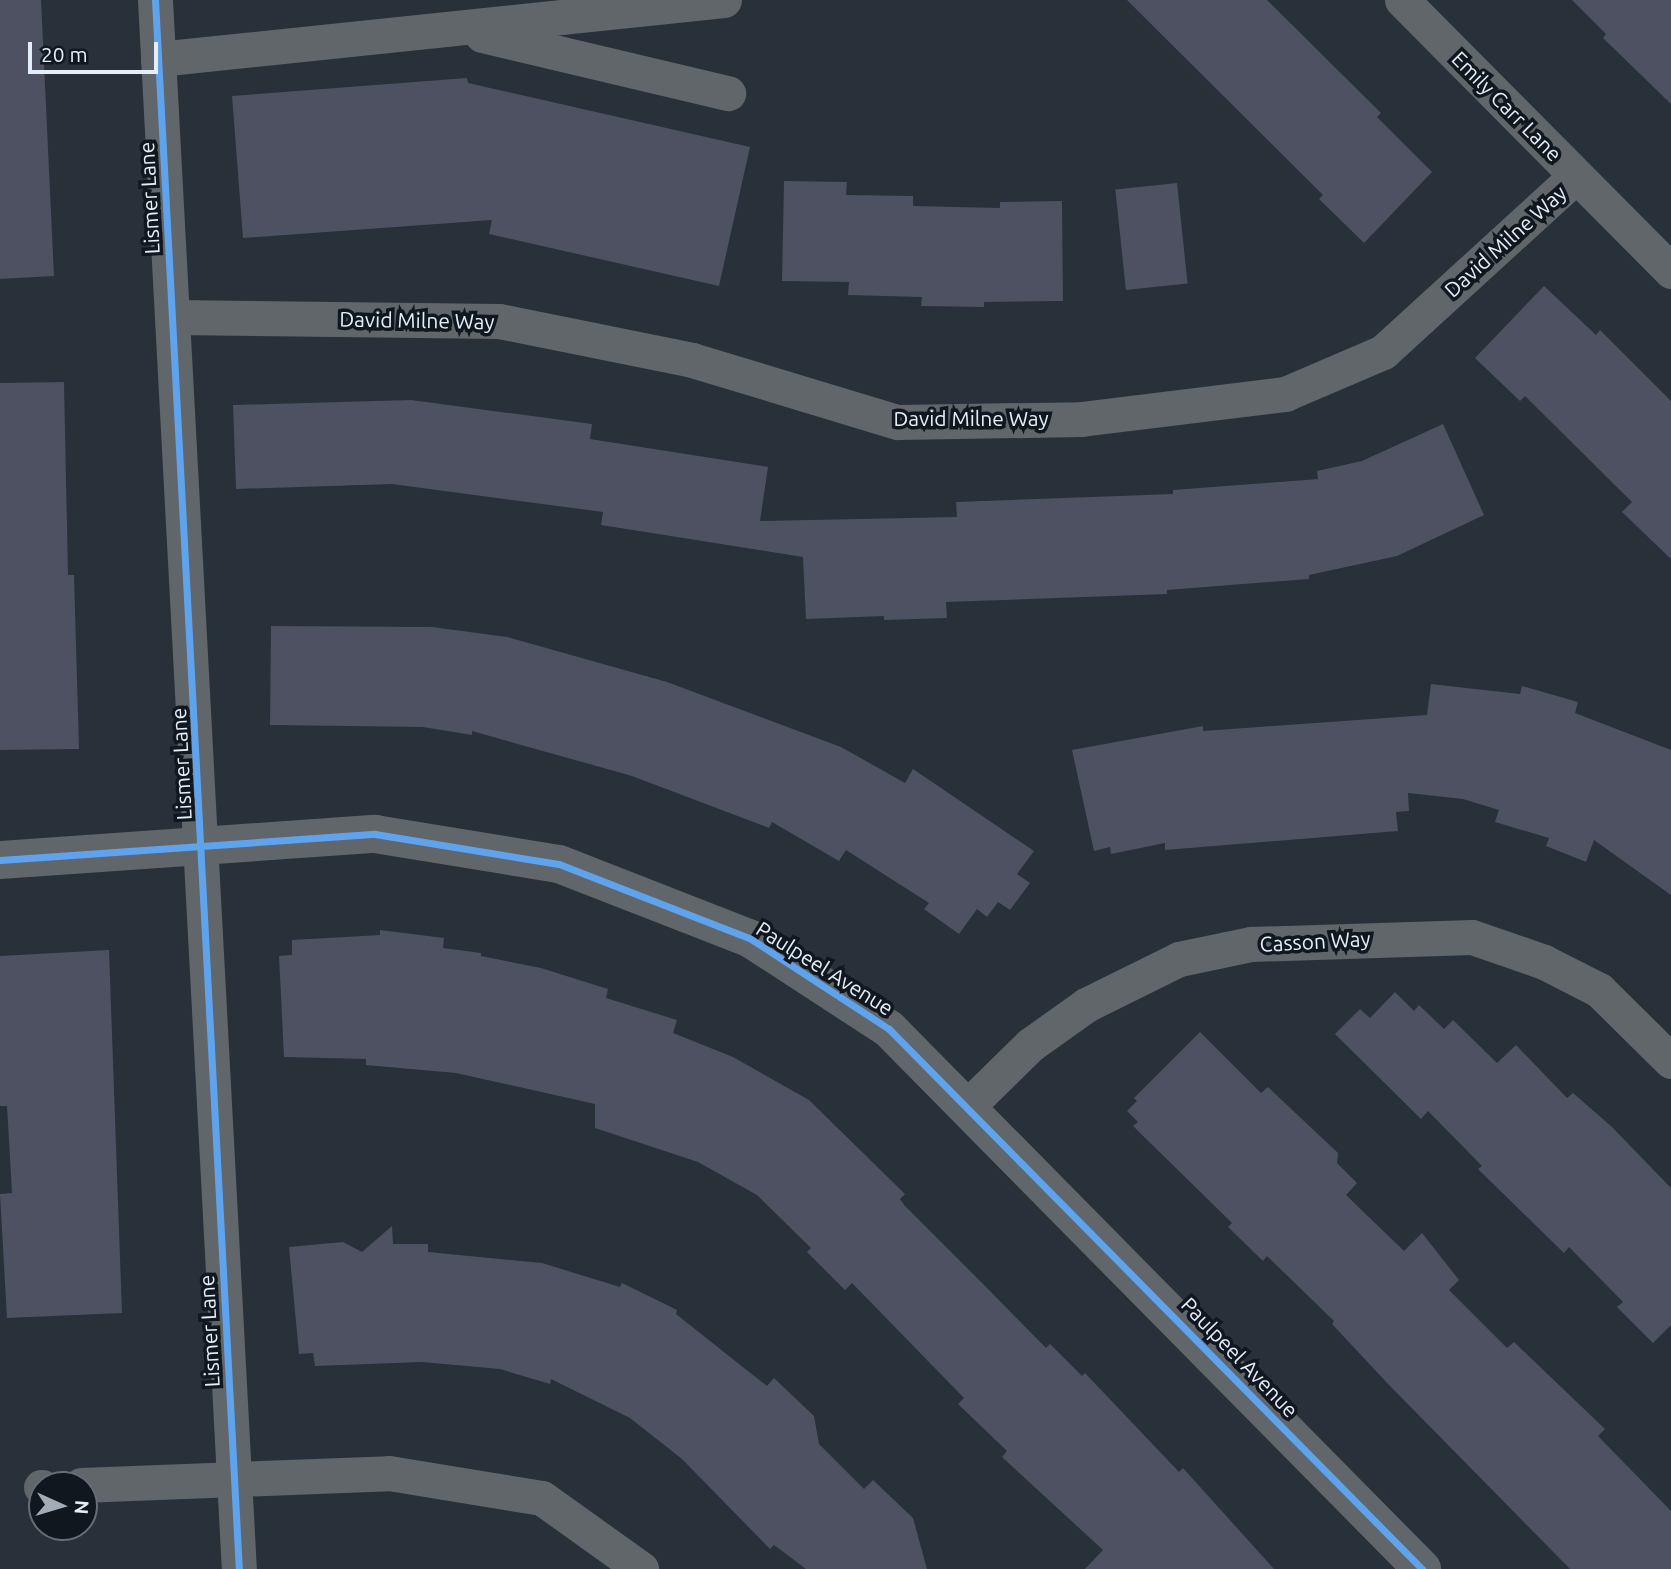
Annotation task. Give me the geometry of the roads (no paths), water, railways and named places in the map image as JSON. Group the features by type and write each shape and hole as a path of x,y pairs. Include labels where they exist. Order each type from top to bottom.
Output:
{"street":[{"name":"Lismer Lane","path":"155,0 239,1569"},
{"path":"159,59 724,0"},
{"name":"Emily Carr Lane","path":"1402,0 1671,271"},
{"path":"455,28 728,93"},
{"name":"David Milne Way","path":"173,317 499,321 692,360 898,422 1082,419 1285,394 1383,352 1576,176"},
{"name":"Paulpeel Avenue","path":"0,860 375,834 559,863 751,939 889,1029 969,1105 1422,1569"},
{"name":"Casson Way","path":"969,1105 1030,1045 1086,1005 1179,958 1251,944 1472,937 1544,962 1599,990 1671,1061"},
{"path":"98,1484 389,1473 542,1498 641,1569"}]}
